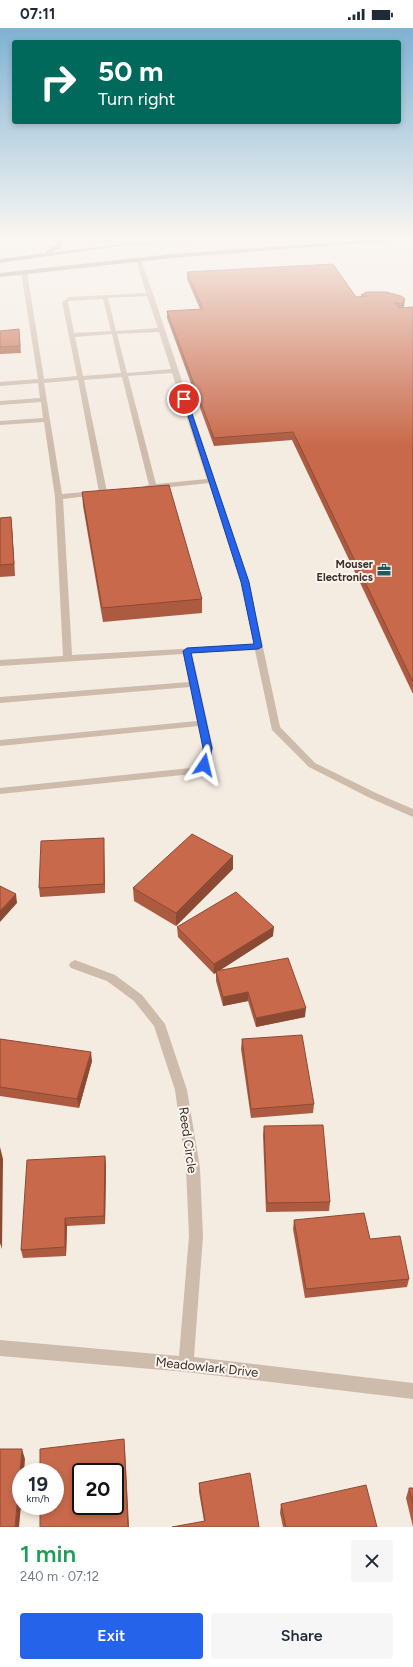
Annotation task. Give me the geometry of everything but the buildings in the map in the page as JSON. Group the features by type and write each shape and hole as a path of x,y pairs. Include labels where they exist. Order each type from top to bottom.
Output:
{"street":[{"path":"29,306 59,497 68,658"},
{"path":"59,497 107,492 80,378 66,306"},
{"path":"107,306 152,487"},
{"path":"154,306 245,582 275,728 312,765 374,796 413,812"},
{"path":"71,336 162,330"},
{"path":"0,384 175,371"},
{"path":"0,402 44,400"},
{"path":"0,423 47,420"},
{"path":"138,488 211,481"},
{"path":"0,663 258,647"},
{"path":"0,791 192,771 204,765 208,748 187,651"},
{"path":"0,700 194,684"},
{"path":"0,743 203,723"},
{"name":"Reed Circle","path":"75,964 111,978 138,998 159,1024 181,1090 193,1168 196,1236 186,1364"},
{"name":"Meadowlark Drive","path":"0,1348 186,1364 413,1391"}],"place":[{"name":"Mouser Electronics","path":"384,570"}],"route":[{"path":"184,399 245,582 258,647 187,651 208,748 204,765"}]}
